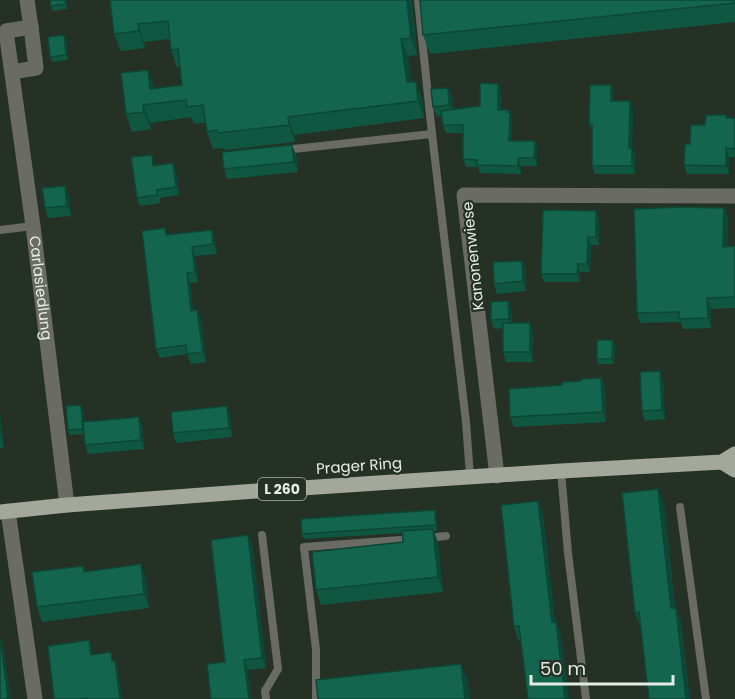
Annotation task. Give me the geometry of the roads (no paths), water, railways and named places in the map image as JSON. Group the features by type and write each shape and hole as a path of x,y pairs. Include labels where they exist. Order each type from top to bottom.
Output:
{"main road":[{"name":"Prager Ring","path":"4,512 67,505 470,476 731,462"}],"street":[{"path":"12,72 36,68 27,0"},
{"name":"Carlasiedlung","path":"31,27 6,31 33,226 67,505"},
{"name":"Kanonenwiese","path":"497,476 464,195 735,196"},
{"path":"4,512 35,699"}],"lane":[{"path":"418,0 466,422 470,476"},
{"path":"273,151 432,134"},
{"path":"0,230 33,226"},
{"path":"561,471 568,553 586,699"},
{"path":"680,507 706,699"},
{"path":"262,535 278,669 266,691 266,699"},
{"path":"316,699 316,650 304,547 446,536"},
{"path":"316,687 327,686"}]}
